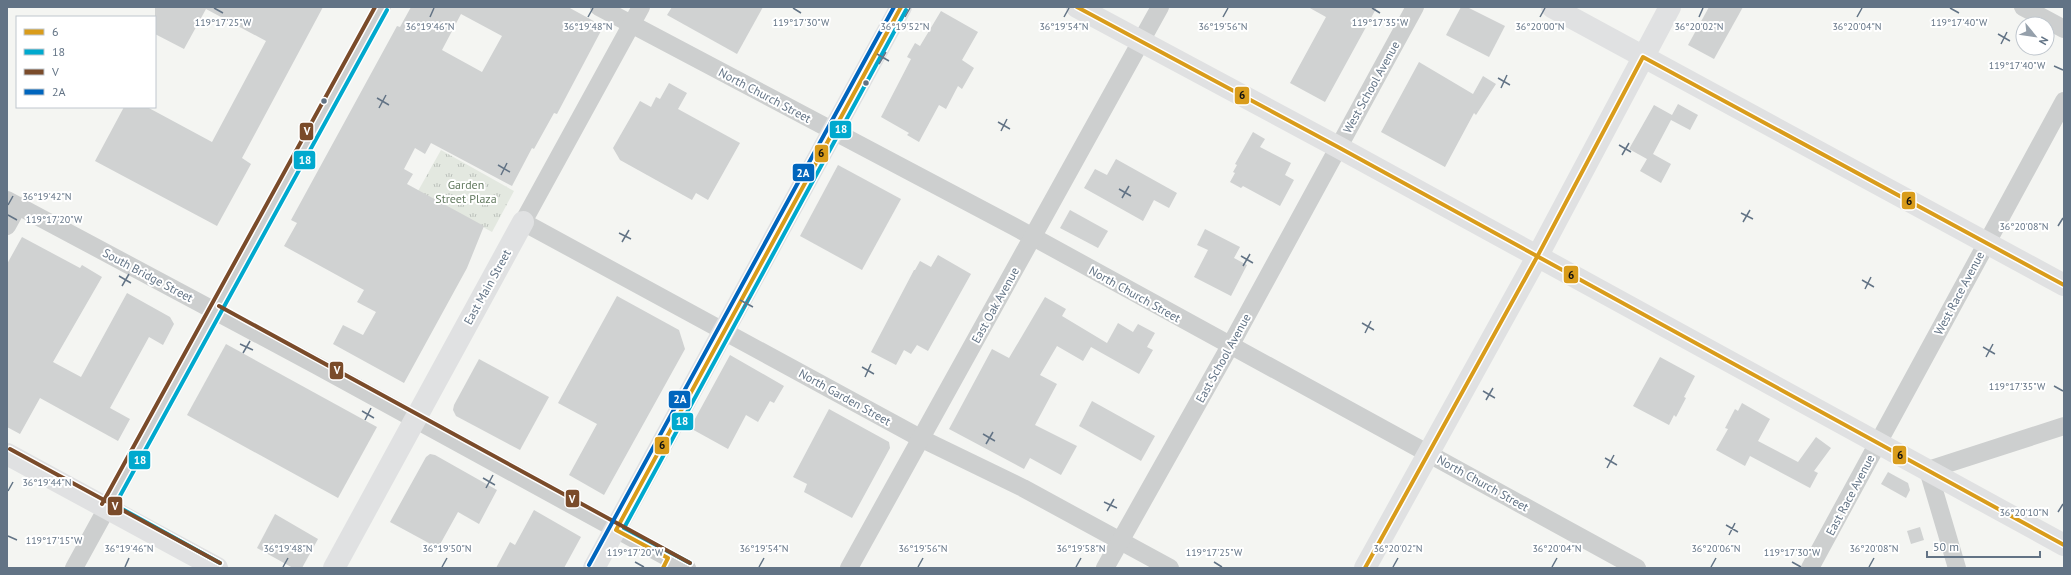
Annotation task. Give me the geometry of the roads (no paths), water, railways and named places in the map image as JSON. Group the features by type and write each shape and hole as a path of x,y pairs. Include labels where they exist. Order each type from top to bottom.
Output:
{"main road":[{"path":"594,568 901,7"},
{"path":"1077,7 1338,147 2064,545"},
{"path":"1552,7 2064,285"},
{"path":"1365,568 1537,257 1670,7"},
{"name":"East Main Street","path":"334,568 523,222"},
{"path":"7,454 217,568"}],"street":[{"path":"74,568 382,7"},
{"name":"North Church Street","path":"599,7 1033,237 1637,568"},
{"name":"East Main Street","path":"523,222 641,7"},
{"name":"East Oak Avenue","path":"849,568 920,438 1142,42 1160,7"},
{"name":"West School Avenue","path":"1338,147 1415,7"},
{"path":"2023,7 2064,29"},
{"name":"West Race Avenue","path":"1878,444 1986,242 2064,101"},
{"name":"East School Avenue","path":"1105,568 1230,346 1338,147"},
{"path":"7,226 13,203"},
{"name":"South Bridge Street","path":"13,203 216,311 687,568"},
{"name":"North Garden Street","path":"523,222 920,438 1023,488 1170,568"},
{"path":"1957,568 1928,470 2064,426"},
{"name":"East Race Avenue","path":"1810,568 1878,444"}],"park label":[{"name":"Garden Street Plaza","path":"466,191"}]}
